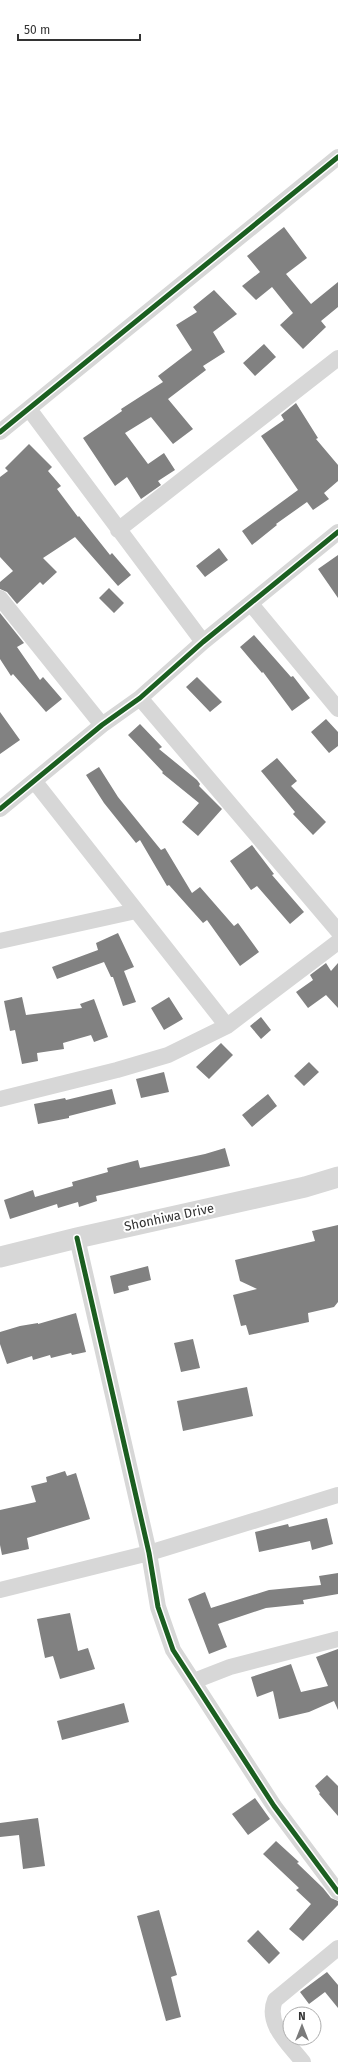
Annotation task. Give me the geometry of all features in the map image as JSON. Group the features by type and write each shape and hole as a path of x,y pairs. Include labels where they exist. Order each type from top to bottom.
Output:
{"street":[{"path":"0,432 336,164"},
{"path":"118,530 338,358"},
{"path":"29,409 118,530 204,642"},
{"path":"0,809 35,782 102,725 140,698 204,642 338,532"},
{"path":"0,598 102,725"},
{"path":"251,604 338,709"},
{"path":"140,698 338,931"},
{"path":"35,782 227,1026"},
{"path":"0,941 136,911"},
{"path":"0,1098 117,1070 168,1055 227,1026 338,942"},
{"name":"Shonhiwa Drive","path":"0,1257 77,1238 305,1187 338,1177"},
{"path":"77,1238 149,1552 158,1607 170,1643 173,1650 274,1806 338,1892"},
{"path":"0,1590 149,1552 338,1495"},
{"path":"194,1681 230,1667 338,1638"},
{"path":"303,2062 273,2023 271,2010 275,2000 338,1948"}],"building":[{"path":"284,227 307,258 286,274 311,304 338,282 338,307 321,321 326,327 303,349 280,325 293,313 272,287 256,300 242,286 260,272 247,256"},
{"path":"214,290 237,314 213,332 225,352 203,366 206,370 168,399 193,429 173,444 151,417 125,433 148,464 164,453 175,470 158,481 161,485 141,499 127,477 115,486 83,438 122,411 121,409 163,382 158,376 192,350 176,325 197,312 193,307"},
{"path":"264,344 276,357 255,376 243,363"},
{"path":"296,403 318,438 316,439 338,465 338,481 324,493 329,499 313,510 307,502 276,524 277,525 252,545 242,531 298,490 261,436 284,420 281,415"},
{"path":"29,444 52,467 48,471 61,486 57,489 78,517 79,516 110,555 112,553 131,575 118,586 75,537 43,558 57,572 43,585 40,582 17,604 7,592 0,589 0,582 13,571 0,557 0,477 8,471 5,468"},
{"path":"219,548 228,560 205,577 196,566"},
{"path":"338,555 338,598 318,569"},
{"path":"109,588 124,603 114,613 99,598"},
{"path":"0,613 24,643 17,647 40,680 43,677 62,699 46,712 13,674 11,676 0,659"},
{"path":"254,635 291,677 293,676 310,698 292,711 263,672 262,673 240,647"},
{"path":"197,677 222,702 210,712 186,687"},
{"path":"0,712 20,740 0,754"},
{"path":"326,719 338,732 338,746 329,753 311,732"},
{"path":"140,724 162,747 159,749 197,780 200,784 199,786 222,809 198,836 182,822 199,803 162,773 163,772 128,735"},
{"path":"277,758 297,781 291,786 326,822 313,835 293,814 295,812 261,771"},
{"path":"99,767 118,797 161,850 165,848 192,893 200,887 234,926 238,923 259,952 240,966 207,920 203,923 169,885 167,886 140,840 136,843 104,803 86,775"},
{"path":"252,845 274,874 272,875 304,912 290,924 257,886 251,890 230,861"},
{"path":"118,933 134,967 124,971 136,1002 123,1006 113,977 111,977 104,962 57,979 52,967 98,950 96,943"},
{"path":"326,963 331,971 338,963 338,1008 326,995 308,1008 296,992 313,980 310,975"},
{"path":"22,997 26,1015 82,1008 80,1004 94,999 108,1037 94,1042 91,1035 63,1043 64,1049 37,1053 38,1061 22,1064 15,1030 10,1031 4,1001"},
{"path":"169,997 183,1019 164,1030 151,1008"},
{"path":"261,1017 271,1030 261,1039 250,1026"},
{"path":"221,1043 233,1055 209,1079 196,1067"},
{"path":"309,1062 319,1072 304,1086 294,1076"},
{"path":"164,1072 169,1092 141,1098 136,1079"},
{"path":"112,1089 116,1104 69,1116 69,1118 38,1124 34,1104 65,1098 66,1100"},
{"path":"268,1094 277,1106 252,1127 242,1115"},
{"path":"225,1148 230,1166 96,1196 97,1201 79,1207 78,1202 58,1208 57,1204 10,1219 4,1200 33,1190 35,1197 73,1186 72,1182 108,1172 107,1168 138,1160 140,1168 205,1154"},
{"path":"338,1225 338,1302 334,1307 308,1313 309,1322 249,1335 246,1325 241,1326 233,1295 257,1289 240,1281 235,1260 315,1241 312,1231"},
{"path":"148,1266 151,1280 128,1286 129,1290 114,1294 110,1276"},
{"path":"76,1313 86,1352 72,1355 71,1353 51,1358 50,1355 33,1360 32,1356 7,1364 0,1344 0,1332 20,1326 38,1324"},
{"path":"193,1339 200,1368 181,1372 174,1343"},
{"path":"247,1387 253,1416 183,1431 177,1401"},
{"path":"65,1471 67,1476 76,1473 90,1519 27,1538 29,1549 2,1555 0,1545 0,1510 36,1502 31,1486 47,1482 46,1477"},
{"path":"327,1518 333,1544 312,1550 310,1541 259,1552 255,1532 288,1524 289,1527"},
{"path":"338,1573 338,1594 303,1600 304,1604 266,1608 218,1624 227,1647 209,1654 188,1599 205,1592 211,1608 269,1590 321,1585 319,1576"},
{"path":"70,1613 78,1651 88,1648 95,1669 60,1679 53,1656 45,1658 37,1619"},
{"path":"338,1649 338,1710 334,1701 309,1712 279,1719 273,1691 257,1697 251,1677 291,1664 301,1692 328,1686 316,1657"},
{"path":"124,1703 129,1722 62,1740 57,1721"},
{"path":"327,1775 338,1786 338,1816 319,1794 320,1793 315,1786"},
{"path":"255,1798 270,1819 248,1835 232,1814"},
{"path":"38,1818 45,1866 23,1869 19,1835 0,1837 0,1823"},
{"path":"276,1841 299,1862 297,1863 323,1888 331,1898 338,1901 338,1905 303,1941 289,1929 311,1904 296,1890 299,1888 263,1854"},
{"path":"159,1910 177,1975 171,1977 181,2017 166,2021 137,1916"},
{"path":"258,1930 280,1953 269,1964 247,1941"},
{"path":"327,1972 338,1985 338,2008 325,1992 309,2004 300,1992"}],"cycle path":[{"path":"0,432 338,157"},
{"path":"0,809 102,725 140,698 203,642 338,532"},
{"path":"77,1238 149,1553 158,1607 173,1650 274,1806 338,1892"}]}
